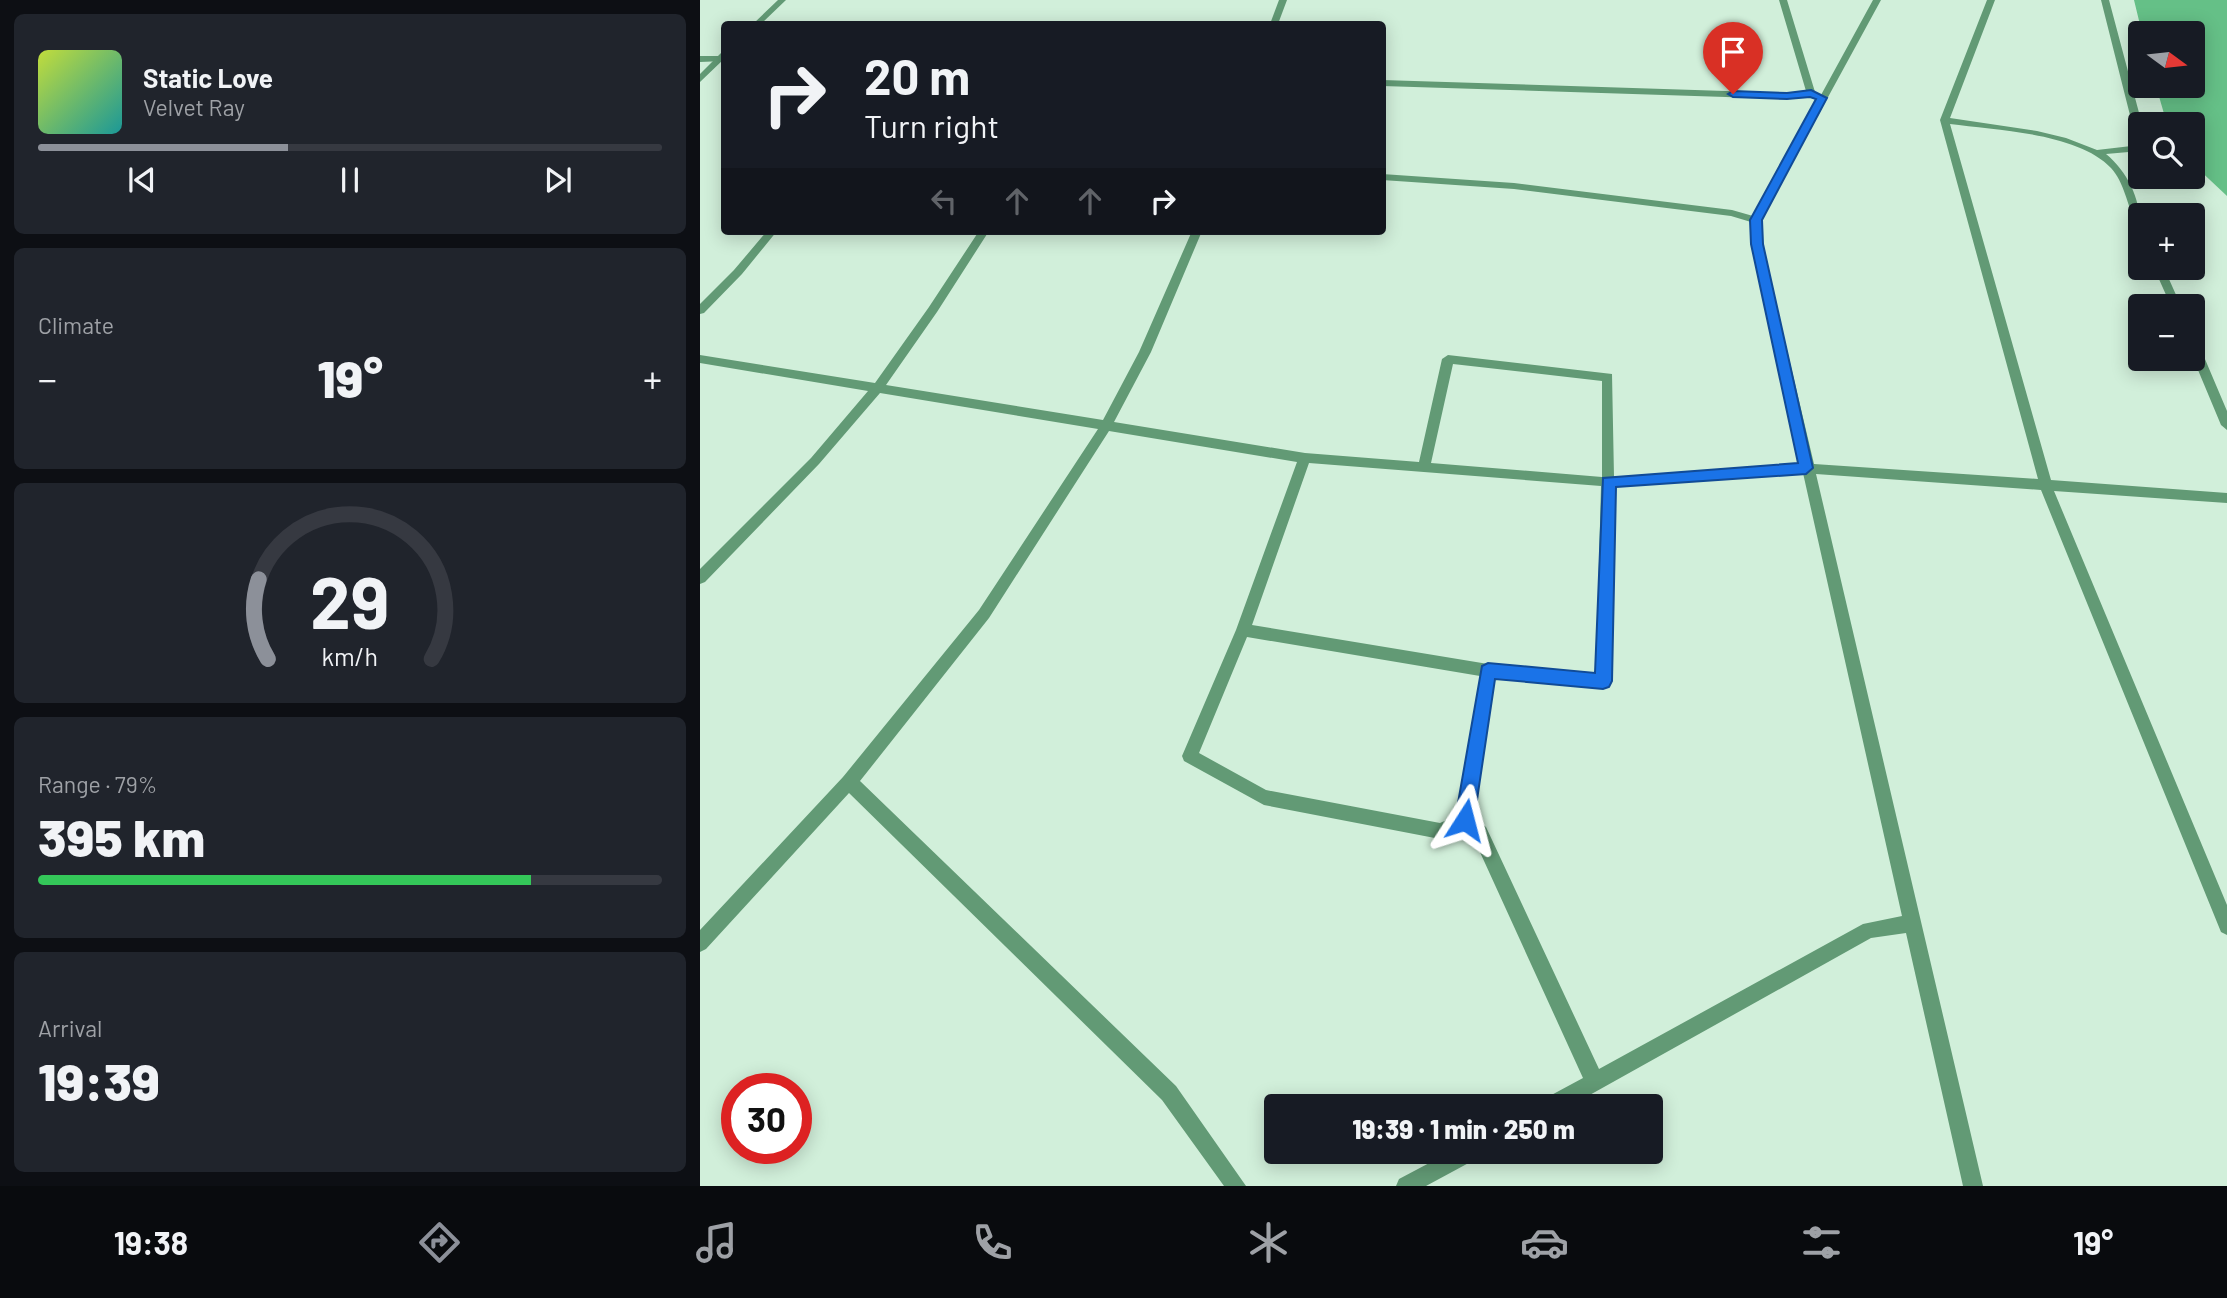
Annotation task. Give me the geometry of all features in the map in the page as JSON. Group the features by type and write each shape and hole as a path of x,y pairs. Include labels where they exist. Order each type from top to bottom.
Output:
{"street":[{"path":"760,21 782,0"},
{"path":"1275,21 1283,0"},
{"path":"1783,0 1811,93"},
{"path":"1877,0 1756,220 1757,244 1806,468 1973,1186"},
{"path":"1991,0 1945,120 2046,487 2227,926"},
{"path":"2105,0 2134,112"},
{"path":"700,58 721,58"},
{"path":"700,79 721,60"},
{"path":"1386,83 1787,96 1811,93 1822,98"},
{"path":"1945,120 2075,143 2099,152 2116,168 2131,203"},
{"path":"2099,152 2128,149"},
{"path":"1386,177 1471,180 1566,190 1732,213 1756,220"},
{"path":"700,310 738,272 769,235"},
{"path":"700,578 769,510 878,387 951,285 982,235"},
{"path":"700,943 849,782 985,614 1106,426 1145,352 1195,235"},
{"path":"700,359 1305,458 1608,482 1806,468 2227,498"},
{"path":"1242,630 1488,671 1603,681 1608,377 1448,359 1424,467"},
{"path":"2204,371 2227,425"},
{"path":"1305,458 1242,630 1190,756 1264,797 1440,831 1465,820"},
{"path":"1465,820 1488,671"},
{"path":"849,782 1169,1093 1236,1186"},
{"path":"1465,820 1480,833 1595,1082"},
{"path":"1573,1094 1869,930 1913,923"},
{"path":"1406,1186 1447,1164"}],"green space":[{"path":"2134,0 2227,0 2227,196 2205,175 2205,112 2164,112 2159,98 2205,98 2205,21 2139,21"}],"route":[{"path":"1465,820 1488,671 1603,681 1608,482 1806,468 1757,244 1756,220 1822,98 1811,93 1787,96 1733,94"}]}
